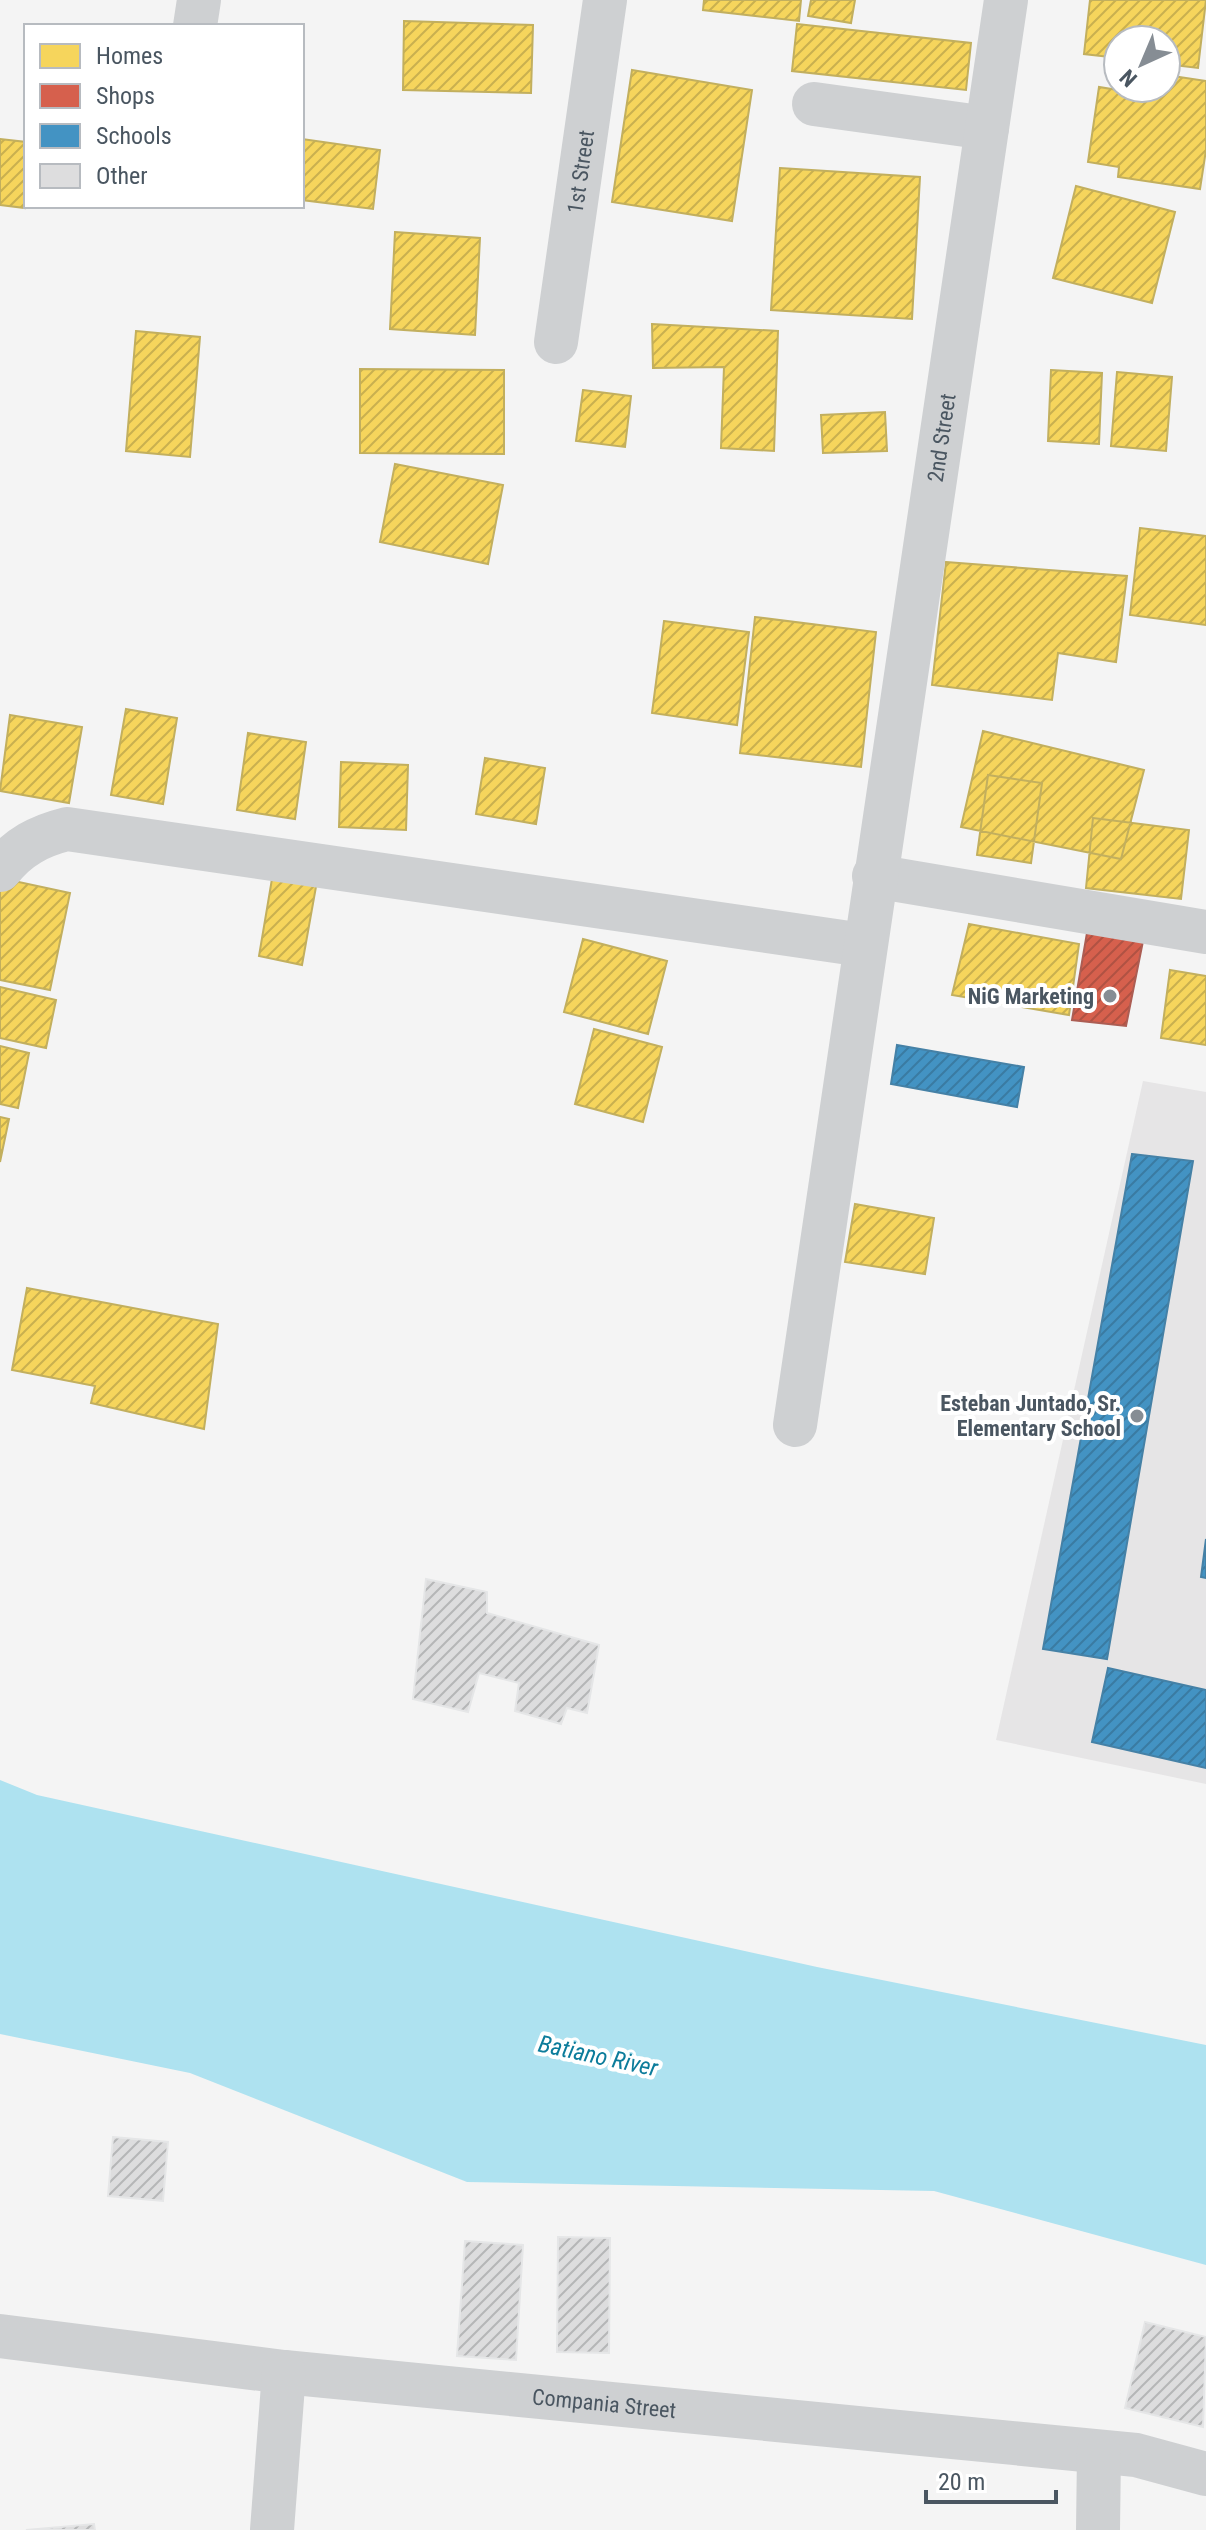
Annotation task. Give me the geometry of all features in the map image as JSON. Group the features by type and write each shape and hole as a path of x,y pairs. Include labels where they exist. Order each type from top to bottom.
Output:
{"street":[{"path":"195,24 199,0"},
{"name":"1st Street","path":"556,342 605,0"},
{"name":"2nd Street","path":"795,1425 863,945 1006,0"},
{"path":"814,104 987,128"},
{"path":"0,870 13,853 42,836 67,829 863,945"},
{"path":"874,876 1206,932"},
{"name":"Compania Street","path":"0,2336 284,2372 1136,2455 1206,2474"},
{"path":"272,2530 284,2372"},
{"path":"1098,2530 1099,2452"}],"shaded area":[{"name":"Esteban Juntado, Sr. Elementary School","path":"1143,1081 1206,1092 1206,1784 996,1740"}],"water":[{"name":"Batiano River","path":"0,1780 37,1795 817,1967 1206,2045 1206,2265 934,2191 467,2182 190,2073 0,2034"}],"building: Homes":[{"path":"704,0 801,0 799,21 703,10"},
{"path":"811,0 855,0 851,23 808,16"},
{"path":"1090,0 1206,0 1198,68 1182,66 1182,24 1102,24 1102,56 1084,54"},
{"path":"404,21 533,25 531,93 403,90"},
{"path":"797,24 971,43 966,90 792,71"},
{"path":"632,70 752,90 732,221 612,202"},
{"path":"1182,77 1206,81 1206,150 1200,189 1118,177 1119,167 1088,162 1099,87 1102,87 1102,104 1182,104"},
{"path":"0,139 24,142 24,208 0,205"},
{"path":"304,139 380,150 373,209 304,200"},
{"path":"780,168 920,177 912,319 771,310"},
{"path":"1076,186 1175,212 1152,303 1053,278"},
{"path":"395,232 480,238 475,335 390,329"},
{"path":"652,324 778,331 774,451 721,448 724,367 653,368"},
{"path":"136,331 200,337 190,457 126,451"},
{"path":"360,369 504,370 504,454 360,453"},
{"path":"1051,370 1102,373 1099,444 1048,441"},
{"path":"1117,372 1172,377 1166,451 1111,446"},
{"path":"583,390 631,396 625,447 576,441"},
{"path":"885,412 887,451 823,453 821,415"},
{"path":"395,464 503,485 488,564 380,542"},
{"path":"1140,528 1206,536 1206,625 1130,615"},
{"path":"946,562 1127,576 1116,662 1058,653 1052,700 932,685"},
{"path":"755,617 876,632 861,767 740,753"},
{"path":"664,621 749,632 737,725 652,713"},
{"path":"126,709 177,718 163,804 111,795"},
{"path":"10,715 82,727 69,803 0,791"},
{"path":"983,731 1144,770 1121,859 961,827"},
{"path":"248,733 306,742 295,819 237,810"},
{"path":"485,758 545,768 536,824 476,814"},
{"path":"341,762 408,765 406,830 339,827"},
{"path":"988,775 1042,783 1031,863 977,855"},
{"path":"1093,818 1189,830 1181,899 1086,888"},
{"path":"273,873 317,881 302,965 259,956"},
{"path":"0,878 70,893 50,990 0,980"},
{"path":"969,924 1079,944 1069,1015 952,995"},
{"path":"583,939 667,961 648,1034 564,1012"},
{"path":"1170,970 1206,976 1206,1045 1161,1038"},
{"path":"0,987 56,1000 46,1048 0,1038"},
{"path":"594,1029 662,1047 643,1122 575,1104"},
{"path":"0,1046 29,1053 18,1108 0,1104"},
{"path":"0,1117 9,1119 0,1162"},
{"path":"855,1204 934,1218 925,1274 845,1262"},
{"path":"27,1288 218,1324 204,1429 91,1403 95,1386 12,1370"}],"building: Shops":[{"path":"1087,933 1143,941 1126,1026 1072,1020"}],"building: Schools":[{"path":"897,1045 1024,1067 1017,1107 891,1084"},
{"path":"1132,1154 1193,1161 1107,1659 1043,1649"},
{"path":"1206,1539 1206,1578 1201,1577"},
{"path":"1108,1668 1206,1690 1206,1768 1092,1742"}],"building: Other":[{"path":"426,1579 487,1592 487,1613 599,1645 587,1713 567,1708 561,1724 515,1711 519,1683 479,1673 468,1712 413,1699"},
{"path":"113,2137 168,2142 163,2201 108,2196"},
{"path":"558,2237 610,2238 609,2353 557,2352"},
{"path":"465,2241 523,2245 516,2360 457,2356"},
{"path":"1145,2322 1206,2337 1203,2427 1125,2408"},
{"path":"94,2524 95,2530 26,2530"}],"place":[{"name":"NiG Marketing","path":"1110,996"},
{"name":"Esteban Juntado, Sr. Elementary School","path":"1137,1416"}]}
